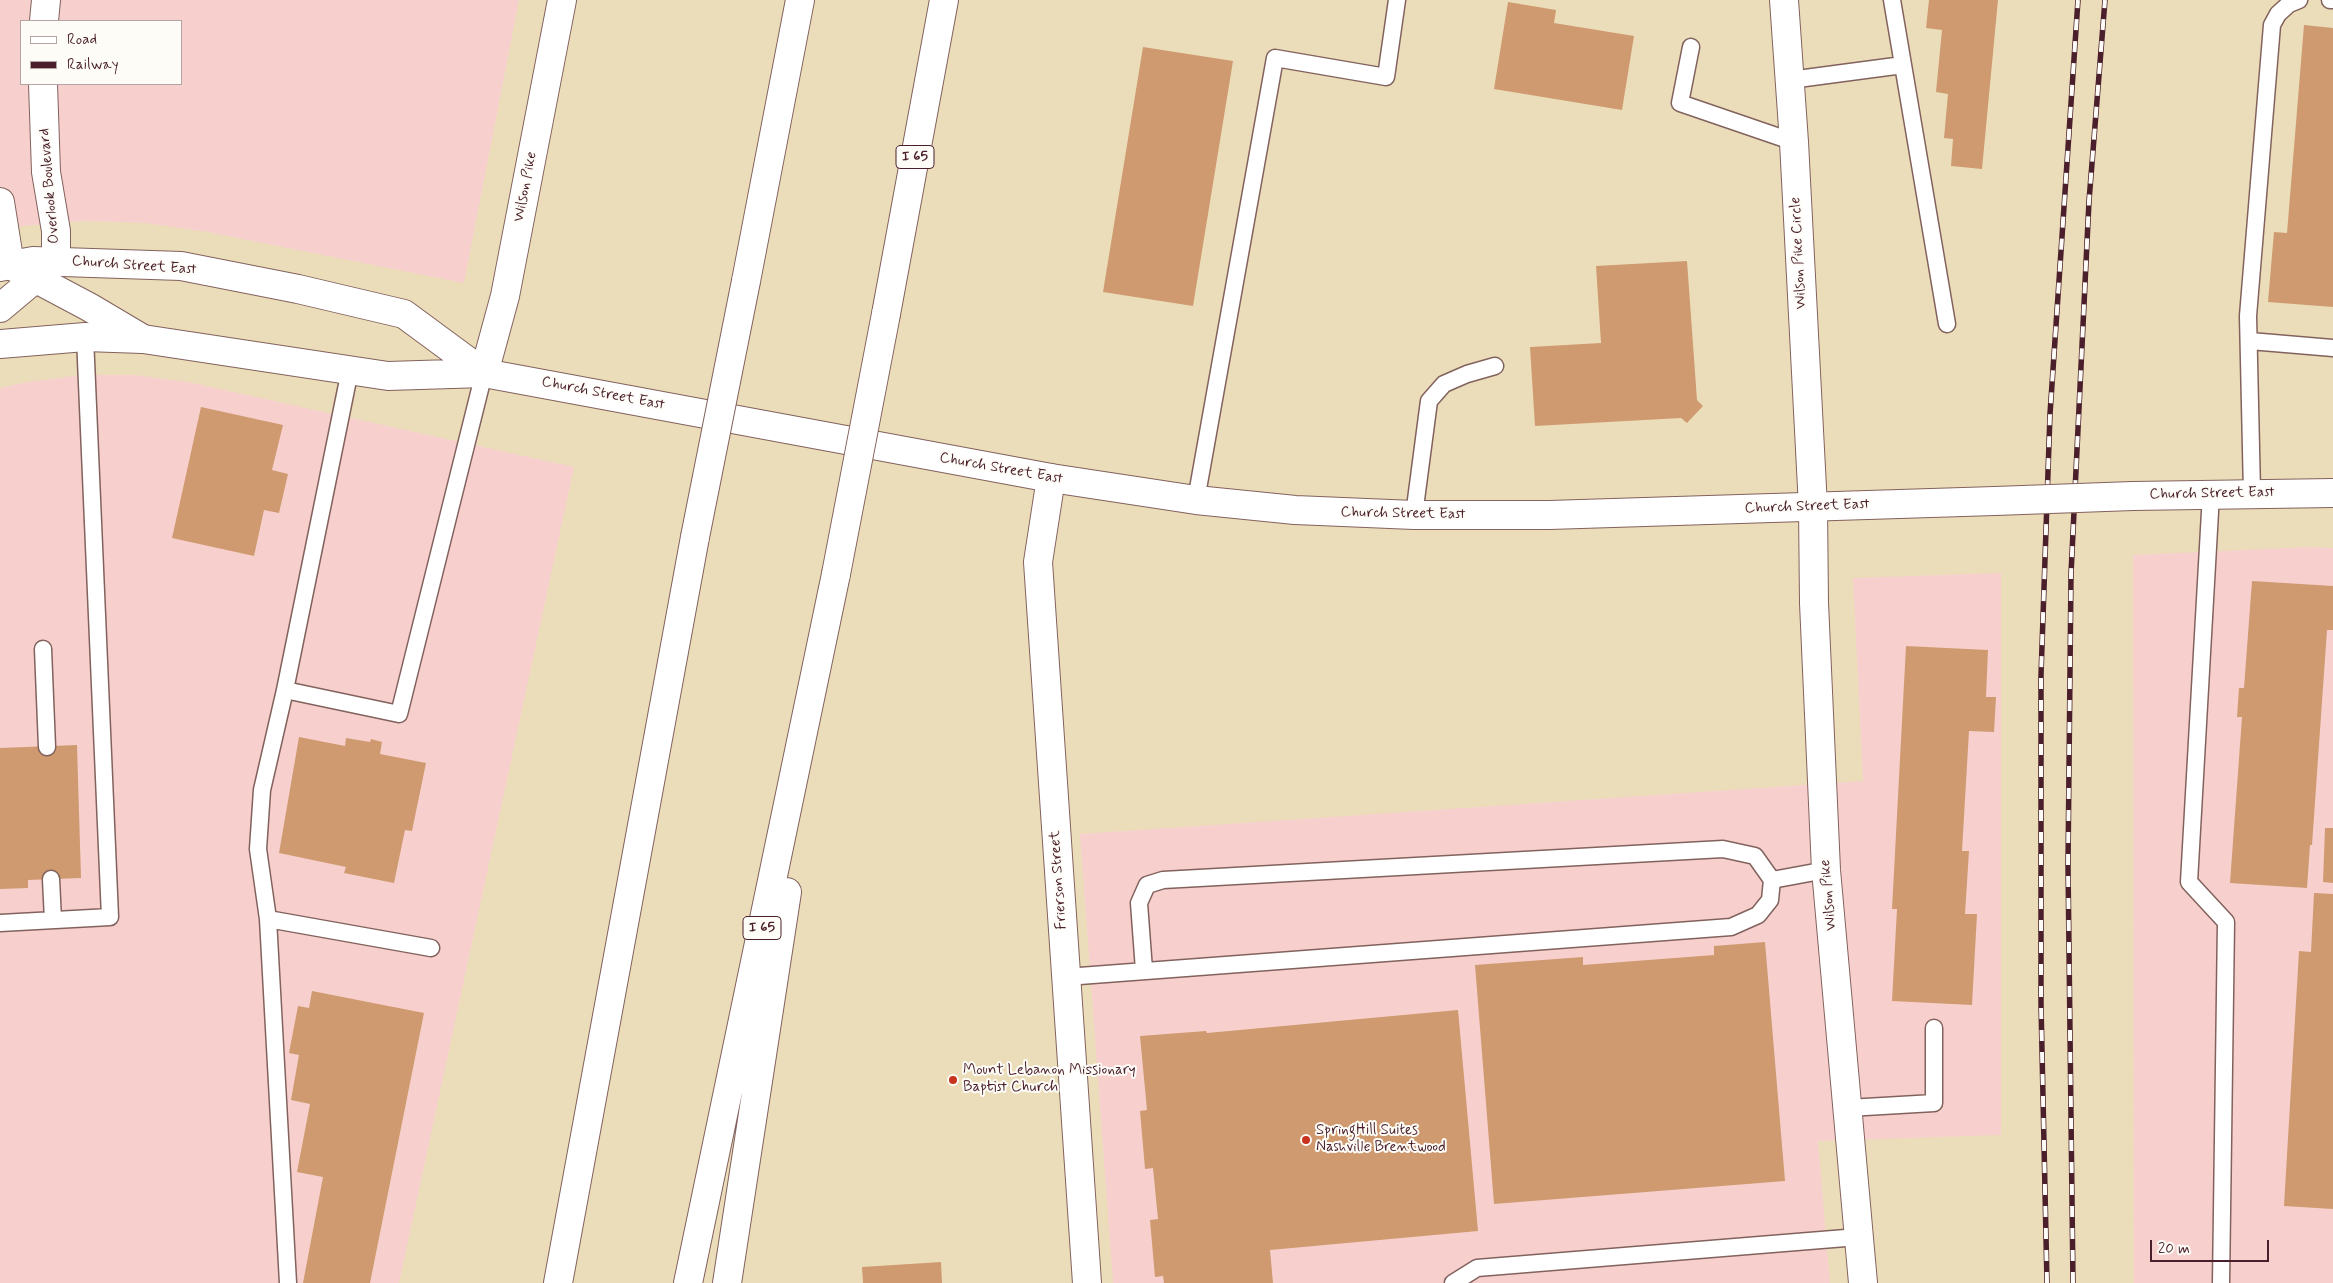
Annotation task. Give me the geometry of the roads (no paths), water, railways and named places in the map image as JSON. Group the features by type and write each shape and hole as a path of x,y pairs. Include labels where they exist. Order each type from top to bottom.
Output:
{"main road":[{"path":"44,20 46,0"},
{"name":"Wilson Pike","path":"484,373 506,296 562,0"},
{"path":"558,1283 695,537 800,0"},
{"name":"I 65","path":"688,1283 836,574 944,0"},
{"name":"Wilson Pike Circle","path":"1784,0 1794,142 1813,507"},
{"name":"Overlook Boulevard","path":"43,85 46,172 56,231 46,270"},
{"path":"0,202 5,266"},
{"name":"Church Street East","path":"5,266 32,262 46,270 181,266 298,289 404,314 484,373"},
{"path":"0,308 46,270 143,339"},
{"name":"Church Street East","path":"0,344 85,337 143,339 388,376 484,373 1051,478 1196,500 1295,510 1414,516 1550,516 2252,492 2333,493"},
{"name":"Frierson Street","path":"1051,478 1038,562 1086,1283"},
{"name":"Wilson Pike","path":"1813,507 1814,602 1826,870 1858,1236 1864,1283"},
{"path":"727,1283 836,574"}],"lane":[{"path":"1196,500 1275,58 1386,77 1397,0"},
{"path":"1892,0 1947,324"},
{"path":"2252,492 2248,316 2272,25 2278,14 2289,4 2299,0"},
{"path":"1690,47 1680,103 1794,142"},
{"path":"1790,80 1903,64"},
{"path":"0,923 110,917 85,337"},
{"path":"2250,341 2333,348"},
{"path":"1414,516 1429,401 1444,384 1467,374 1495,366"},
{"path":"288,1283 268,919 258,849 262,790 285,690 350,370"},
{"path":"285,690 399,714 484,373"},
{"path":"2212,494 2189,882 2226,922 2221,1283"},
{"path":"43,649 47,746"},
{"path":"1066,977 1731,927 1758,915 1770,900 1772,880 1755,856 1723,849 1163,880 1147,885 1139,903 1144,970"},
{"path":"1772,880 1826,870"},
{"path":"51,879 52,920"},
{"path":"268,919 431,948"},
{"path":"1848,1108 1934,1103 1934,1028"},
{"path":"1453,1283 1477,1268 1858,1236"}],"railway":[{"path":"2047,1283 2041,1004 2041,675 2050,414 2078,0"},
{"path":"2073,1283 2068,865 2071,574 2089,201 2105,0"}],"place":[{"name":"Mount Lebanon Missionary Baptist Church","path":"953,1080"},
{"name":"SpringHill Suites Nashville Brentwood","path":"1306,1140"}]}
